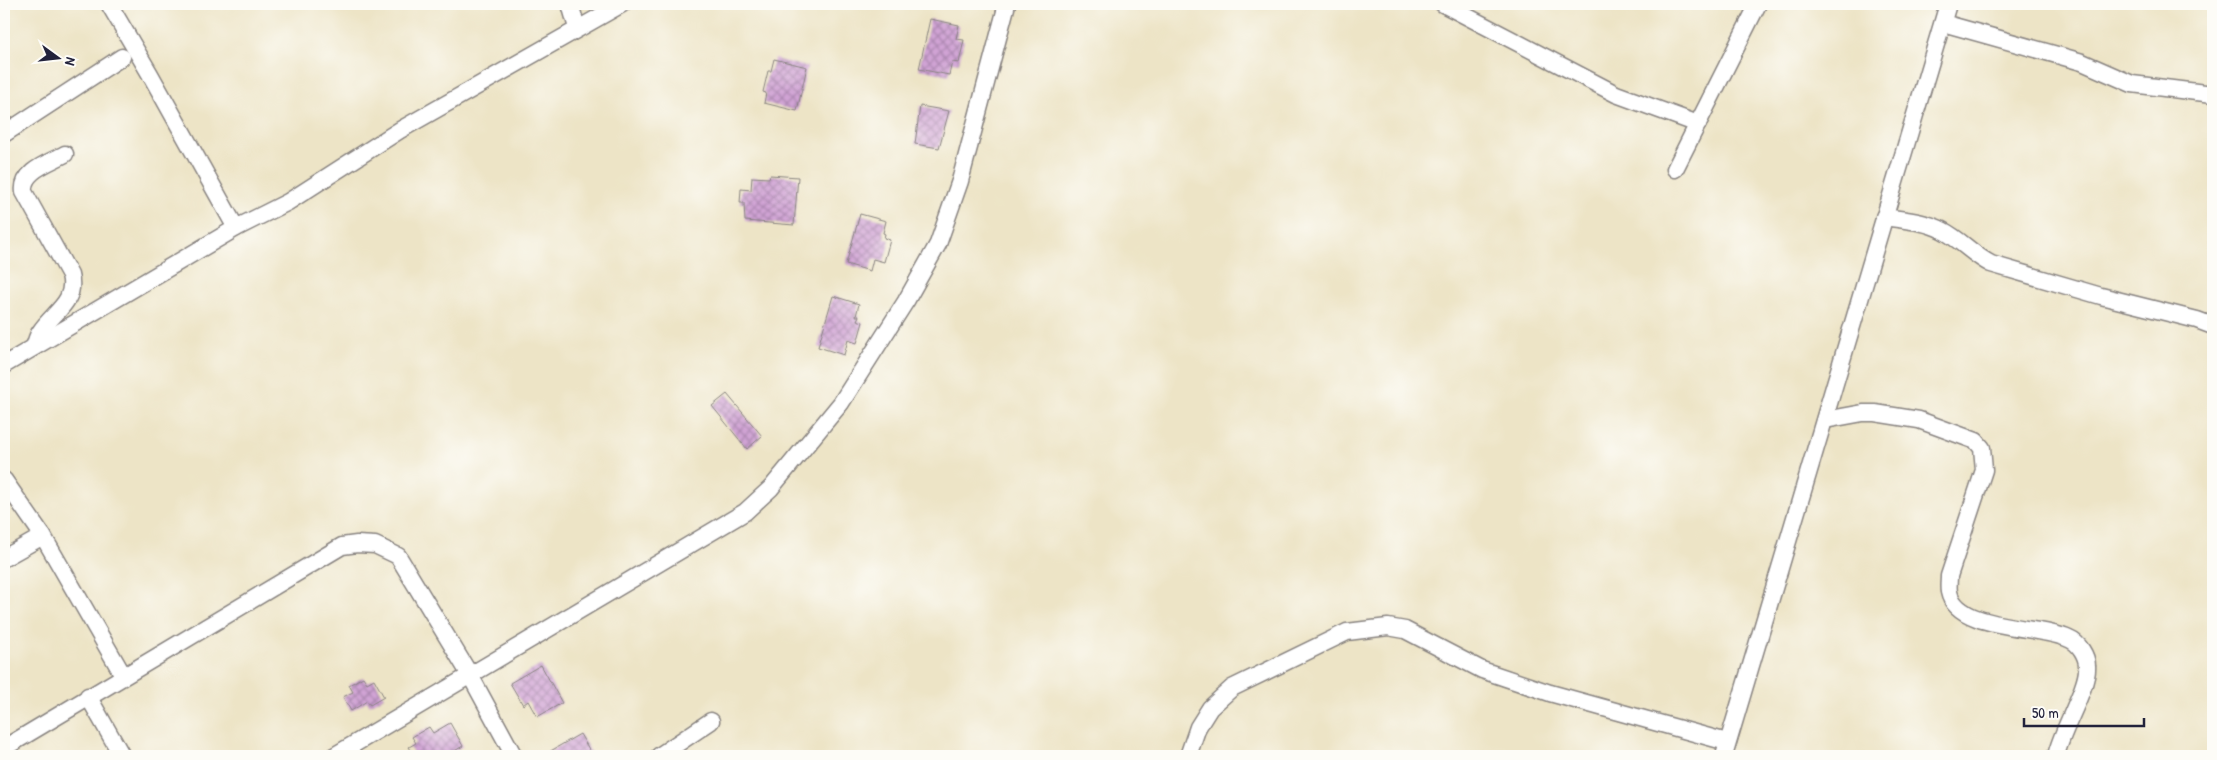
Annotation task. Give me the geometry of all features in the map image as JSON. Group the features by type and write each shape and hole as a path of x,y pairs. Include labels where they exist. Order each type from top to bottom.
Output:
{"street":[{"path":"109,4 236,228"},
{"path":"570,4 577,28"},
{"path":"4,366 236,228 288,202 400,130 622,4"},
{"path":"334,756 745,512 771,488 841,403 906,301 938,244 960,181 1007,4"},
{"path":"1443,4 1616,94 1698,124"},
{"path":"1674,169 1758,4"},
{"path":"1188,756 1202,720 1210,708 1232,688 1347,632 1388,627 1405,630 1482,670 1726,749 1948,4"},
{"path":"1943,22 2082,62 2132,84 2213,94"},
{"path":"4,134 122,57"},
{"path":"34,347 39,333 70,296 73,286 70,275 24,192 23,184 28,175 65,154"},
{"path":"1884,217 1928,225 1943,230 1976,256 1992,264 2213,326"},
{"path":"1825,420 1864,413 1919,420 1976,441 1982,448 1984,470 1949,576 1948,591 1953,602 1962,610 1984,620 2068,638 2083,652 2087,662 2087,677 2060,737 2056,756"},
{"path":"4,480 42,536 124,675"},
{"path":"4,558 42,536"},
{"path":"4,748 88,696 342,546 357,544 375,545 398,556 470,675 514,756"},
{"path":"88,696 122,756"},
{"path":"659,756 711,721"}],"building":[{"path":"930,19 959,25 956,39 964,40 959,63 952,62 949,75 919,69"},
{"path":"774,59 807,67 797,111 764,103 766,93 763,92 768,71 771,71"},
{"path":"920,106 949,111 939,148 915,144"},
{"path":"770,175 798,177 794,225 745,221 744,203 740,203 741,189 751,190 752,177 769,178"},
{"path":"860,214 886,221 883,233 885,234 884,238 890,240 884,262 873,259 870,271 846,264"},
{"path":"833,296 859,304 856,316 859,316 857,320 863,322 857,343 848,340 844,355 818,347"},
{"path":"727,394 762,436 747,449 712,406"},
{"path":"541,665 562,703 537,717 528,701 523,705 510,683"},
{"path":"363,677 367,683 374,679 384,697 370,705 367,701 351,711 343,697 353,692 349,685"},
{"path":"450,723 463,746 446,756 415,756 409,747 416,743 412,737 429,727 433,733"},
{"path":"580,734 593,756 542,756"}]}
